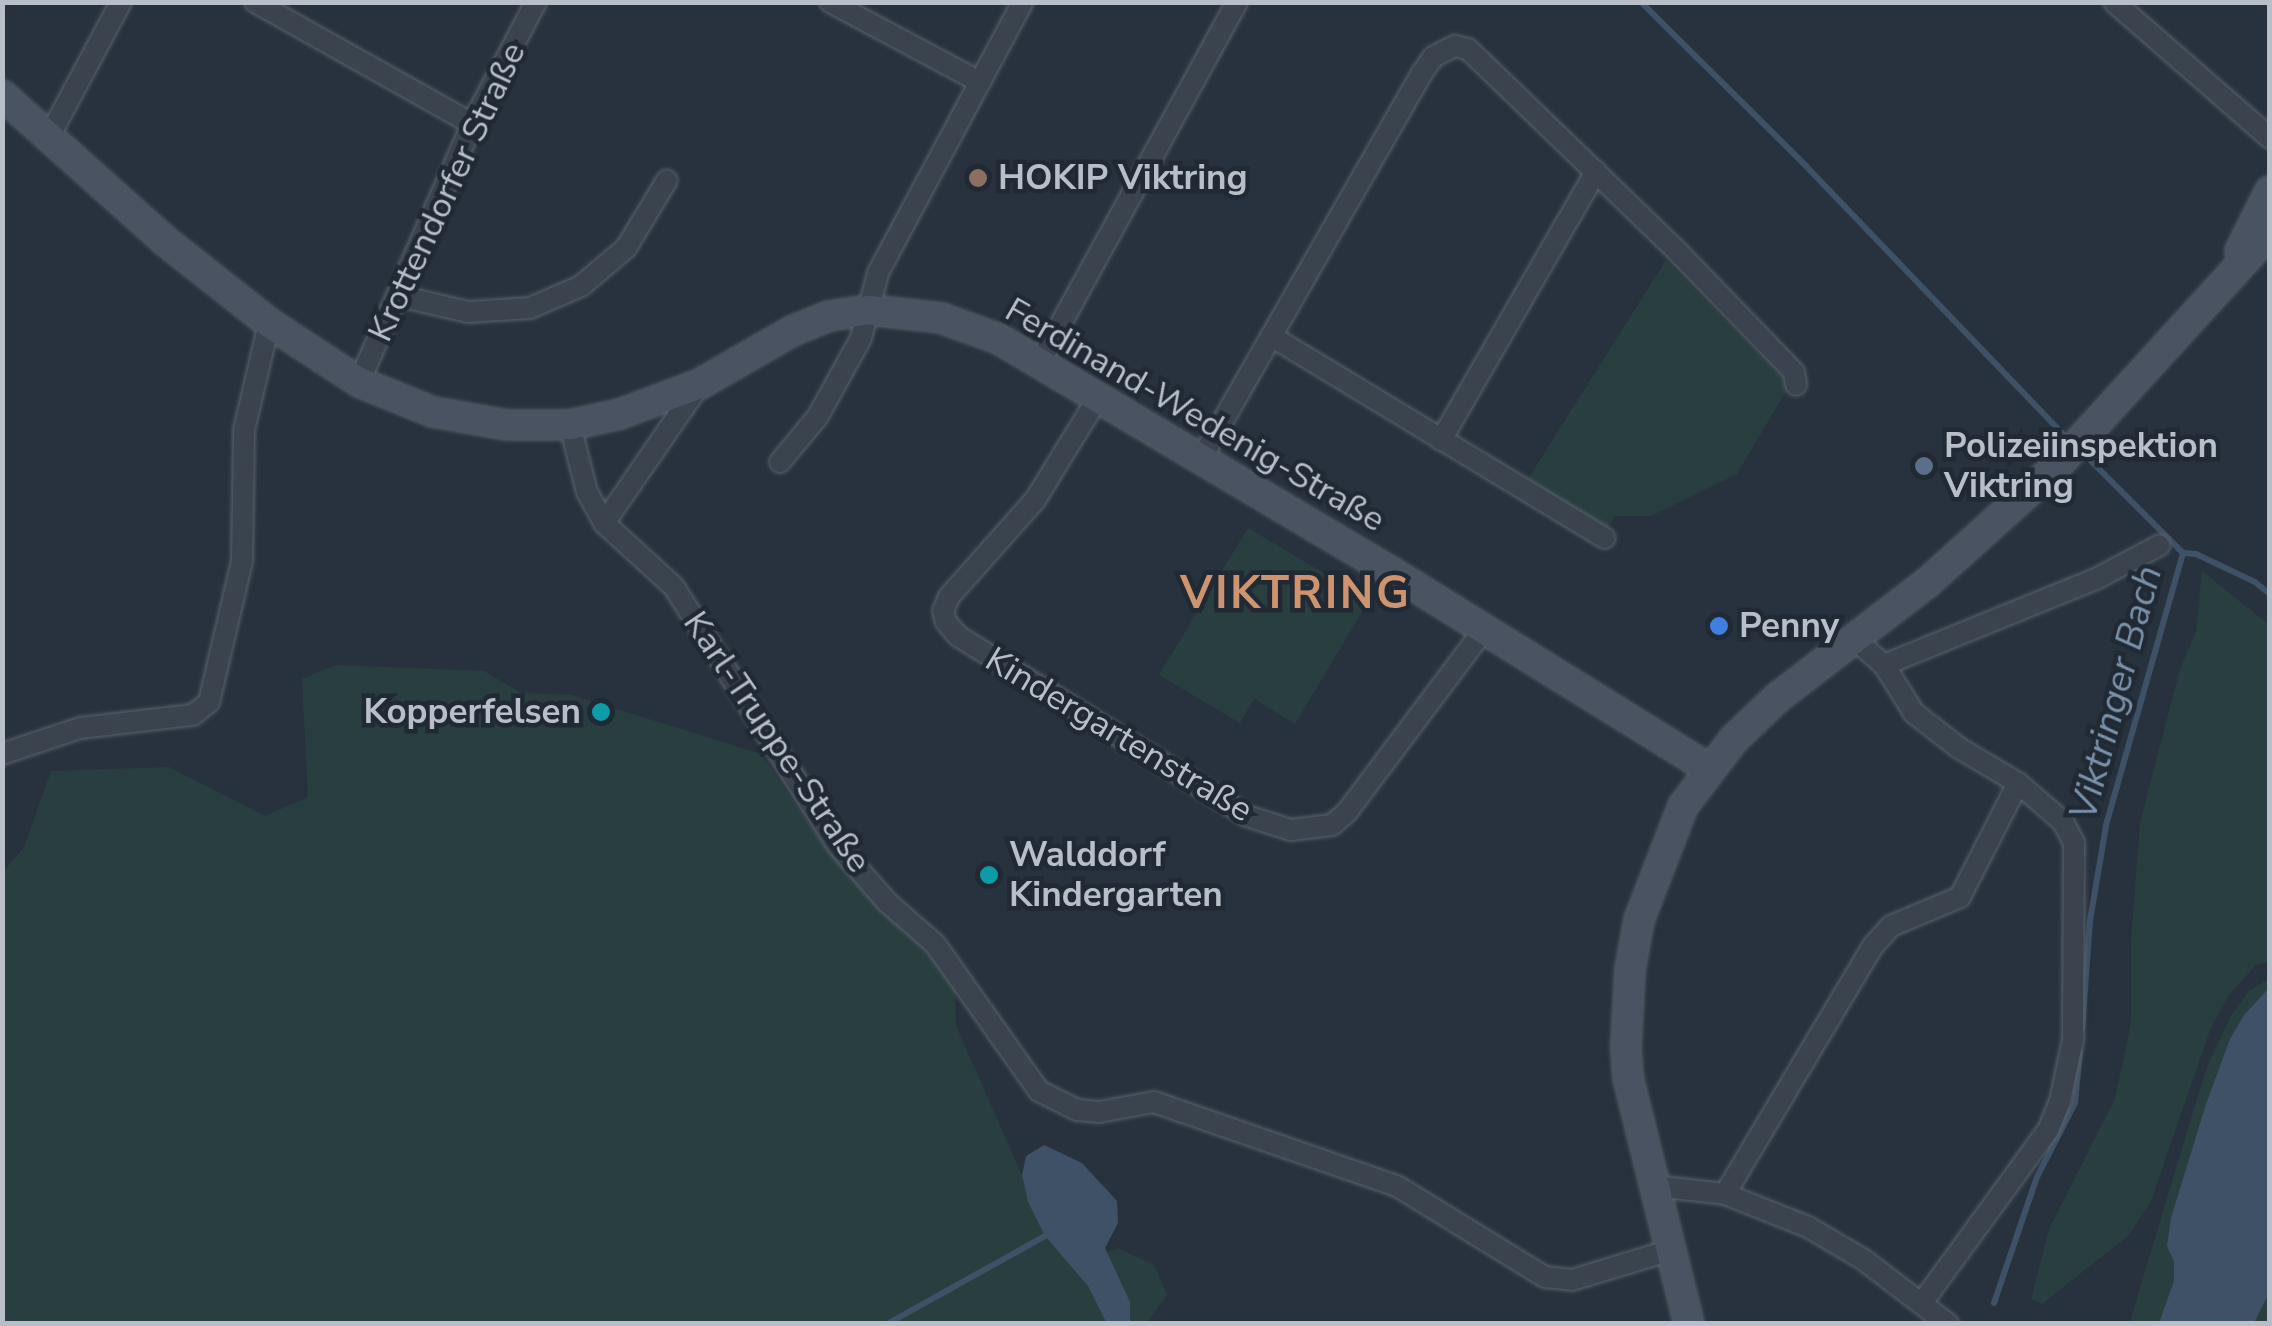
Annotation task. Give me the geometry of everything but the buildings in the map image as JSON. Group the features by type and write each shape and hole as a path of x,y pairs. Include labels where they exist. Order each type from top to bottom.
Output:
{"street":[{"path":"50,135 122,2"},
{"path":"255,2 472,124"},
{"name":"Krottendorfer Straße","path":"359,382 472,124 536,2"},
{"path":"830,2 980,82"},
{"path":"780,462 818,416 861,338 878,272 1022,2"},
{"path":"1040,362 1237,2"},
{"path":"2114,2 2270,138"},
{"path":"1201,459 1422,72 1445,49 1468,49 1794,372 1796,385"},
{"name":"Ferdinand-Wedenig-Straße","path":"2,95 164,240 269,323 359,382 404,402 466,420 570,425 649,406 700,384 792,331 829,316 868,310 940,318 999,339 1099,396 1708,768"},
{"path":"1441,440 1596,172"},
{"path":"399,296 468,312 530,308 580,286 626,248 667,180"},
{"path":"2227,274 2270,191"},
{"path":"1689,1324 1628,1078 1630,970 1643,906 1664,846 1708,768 1776,698 1942,570 2056,467 2227,274 2270,233"},
{"path":"2,754 80,728 193,715 209,702 242,560 244,430 269,323"},
{"path":"1271,336 1606,538"},
{"path":"604,523 700,384"},
{"name":"Kindergartenstraße","path":"1099,396 1034,500 948,597 943,611 946,622 958,636 1247,816 1291,830 1332,825 1347,812 1483,631"},
{"name":"Karl-Truppe-Straße","path":"570,425 587,492 604,523 674,587 837,844 888,904 934,944 1040,1091 1077,1110 1100,1112 1154,1102 1397,1186 1545,1277 1572,1280 1670,1250"},
{"path":"1884,665 2096,579 2160,544"},
{"path":"1853,638 1884,665 1914,714 1959,748 2018,782 2063,822 2074,843 2073,1040 2060,1101 2048,1130 1922,1303"},
{"path":"1725,1194 1873,946 1891,926 1960,897 2018,782"},
{"path":"1655,1186 1725,1194 1808,1227 1948,1324"}],"green space":[{"path":"1666,260 1789,386 1737,474 1651,516 1615,516 1605,533 1528,479"},
{"path":"1248,528 1369,600 1295,724 1254,699 1240,723 1159,675"},
{"path":"2202,571 2269,625 2269,962 2256,965 2228,996 2210,1030 2151,1201 2129,1235 2042,1304 2031,1299 2049,1229 2115,1099 2131,1023 2131,941 2140,823 2180,669 2196,632"},
{"path":"336,665 484,671 521,693 572,695 761,754 822,843 955,982 956,1026 1022,1175 1028,1202 1082,1261 1118,1248 1154,1265 1167,1295 1146,1324 3,1324 3,872 24,847 51,771 169,767 265,816 308,797 302,679"},
{"path":"2269,979 2269,1323 2129,1324 2206,1069 2232,1014 2249,991"}],"water":[{"path":"2269,988 2269,1293 2254,1323 2159,1323 2174,1281 2174,1262 2167,1246 2171,1218 2206,1104 2230,1039 2244,1015"},
{"path":"1044,1145 1082,1163 1117,1201 1118,1223 1105,1248 1130,1302 1130,1323 1106,1322 1088,1286 1045,1236 1028,1202 1022,1175 1026,1156"}],"waterway":[{"name":"Viktringer Bach","path":"1641,2 1804,164 2068,439"},
{"name":"Viktringer Bach","path":"2081,451 2183,553 2106,826 2090,921 2082,1029"},
{"path":"2183,553 2196,554 2255,582 2270,594"},
{"name":"Viktringer Bach","path":"1994,1303 2037,1177 2075,1103 2080,1051"},
{"path":"887,1324 1045,1236"}],"place":[{"name":"HOKIP Viktring","path":"978,178"},
{"name":"Polizeiinspektion Viktring","path":"1924,466"},
{"name":"Penny","path":"1719,626"},
{"name":"Kopperfelsen","path":"601,712"},
{"name":"Walddorf Kindergarten","path":"989,875"}],"district":[{"name":"VIKTRING","path":"1296,594"}]}
